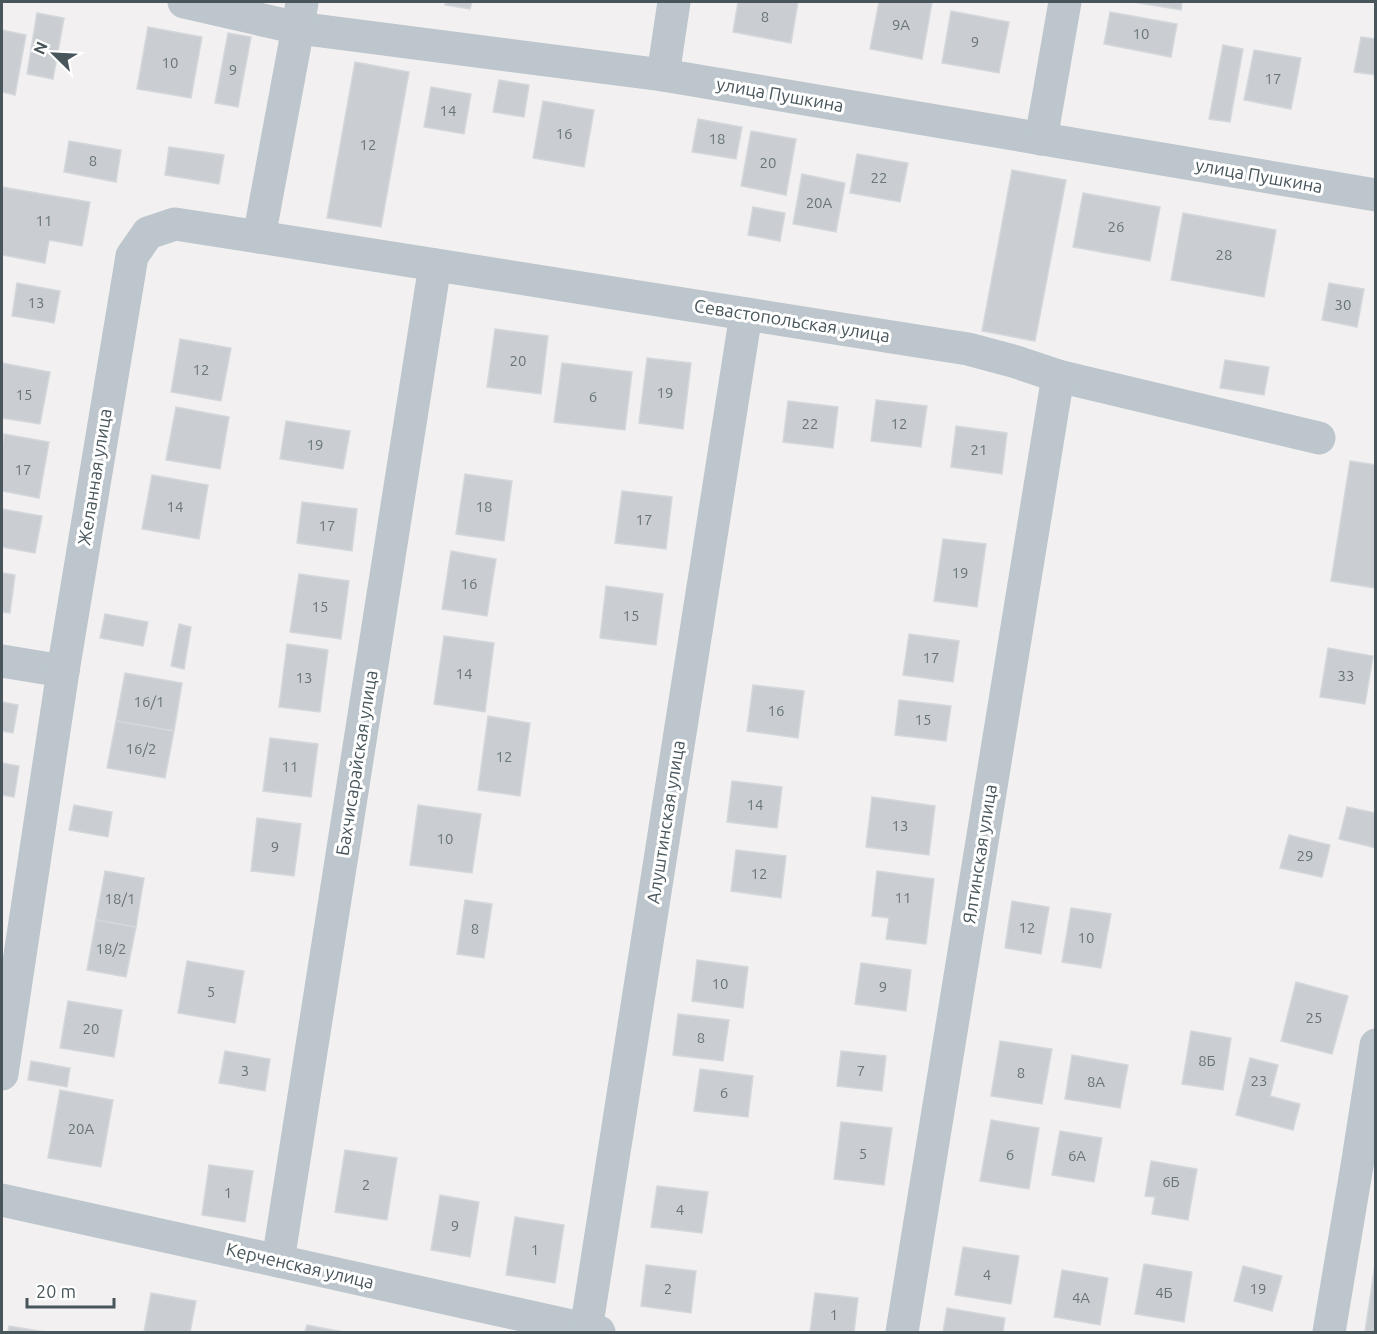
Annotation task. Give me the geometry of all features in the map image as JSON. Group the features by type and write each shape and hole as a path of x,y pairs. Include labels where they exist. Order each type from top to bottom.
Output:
{"street":[{"name":"улица Пушкина","path":"184,2 300,15 1376,195"},
{"path":"663,75 674,2"},
{"path":"1041,139 1065,2"},
{"path":"259,237 300,15"},
{"name":"Желанная улица","path":"2,1074 63,671 132,255 148,233 175,224 259,237"},
{"name":"Севастопольская улица","path":"259,237 968,349 1058,376 1319,438"},
{"name":"Бахчисарайская улица","path":"278,1261 435,265"},
{"name":"Алуштинская улица","path":"592,1331 746,314"},
{"name":"Ялтинская улица","path":"902,1332 1058,376"},
{"path":"2,661 63,671"},
{"path":"1329,1332 1367,1163 1376,1045"},
{"name":"Керченская улица","path":"2,1200 592,1331"}],"building":[{"path":"446,2 472,2 470,9 445,5"},
{"path":"738,2 798,2 791,43 733,32"},
{"path":"879,2 932,2 922,59 870,49"},
{"path":"1133,2 1182,2 1181,10"},
{"path":"951,11 1009,22 999,73 942,63"},
{"path":"1110,12 1177,24 1171,57 1104,44"},
{"path":"37,13 64,18 53,79 27,74"},
{"path":"148,27 202,37 191,98 137,89"},
{"path":"2,30 26,35 15,95 2,92"},
{"path":"228,33 251,37 238,107 215,103"},
{"path":"1361,37 1376,39 1376,75 1354,72"},
{"path":"1223,45 1243,49 1230,122 1209,119"},
{"path":"1254,50 1301,58 1291,109 1244,100"},
{"path":"355,62 409,72 381,227 327,218"},
{"path":"499,80 529,85 524,117 493,112"},
{"path":"431,87 471,94 464,134 424,127"},
{"path":"543,101 594,110 584,167 533,158"},
{"path":"698,119 742,127 736,159 692,152"},
{"path":"751,131 796,139 786,195 741,186"},
{"path":"69,141 121,150 116,182 64,172"},
{"path":"169,147 224,155 219,184 165,175"},
{"path":"857,154 908,163 900,202 850,193"},
{"path":"1012,170 1066,180 1035,341 982,331"},
{"path":"802,174 845,183 836,232 793,224"},
{"path":"2,187 90,202 82,246 49,240 45,263 2,255"},
{"path":"1083,193 1160,207 1150,261 1073,247"},
{"path":"753,207 785,213 780,241 748,235"},
{"path":"1183,213 1276,230 1264,297 1171,280"},
{"path":"17,283 60,291 54,323 12,316"},
{"path":"1329,283 1364,289 1357,327 1322,320"},
{"path":"495,329 548,336 541,394 487,387"},
{"path":"180,339 231,348 221,401 171,392"},
{"path":"647,358 691,363 683,429 639,423"},
{"path":"1225,360 1269,367 1264,395 1220,388"},
{"path":"2,363 50,372 40,424 2,418"},
{"path":"562,363 632,372 625,430 554,422"},
{"path":"876,400 927,406 921,447 871,441"},
{"path":"788,401 838,407 833,448 783,442"},
{"path":"176,407 229,417 220,469 166,460"},
{"path":"286,421 350,431 343,469 280,459"},
{"path":"956,426 1007,433 1002,474 951,467"},
{"path":"4,434 49,442 39,498 2,491"},
{"path":"1350,461 1376,465 1376,588 1331,581"},
{"path":"465,474 512,481 504,541 456,534"},
{"path":"152,475 208,485 199,539 142,529"},
{"path":"622,491 672,497 666,549 615,543"},
{"path":"302,502 357,509 352,551 297,543"},
{"path":"2,509 42,516 35,553 2,547"},
{"path":"943,539 986,544 977,607 934,601"},
{"path":"451,551 496,559 487,616 442,609"},
{"path":"2,573 15,575 10,613 2,612"},
{"path":"299,574 349,581 341,639 290,632"},
{"path":"606,586 663,594 656,645 600,638"},
{"path":"105,614 148,622 143,646 100,638"},
{"path":"179,624 191,627 184,669 171,666"},
{"path":"909,634 959,641 953,682 903,675"},
{"path":"444,636 494,643 485,712 434,704"},
{"path":"287,644 328,650 320,712 279,707"},
{"path":"1328,648 1373,656 1365,704 1320,697"},
{"path":"125,673 182,683 174,731 116,721"},
{"path":"753,685 804,691 798,738 747,731"},
{"path":"899,700 951,706 946,741 895,735"},
{"path":"2,702 18,705 13,733 2,731"},
{"path":"488,716 530,723 520,796 478,790"},
{"path":"116,721 174,731 165,778 107,768"},
{"path":"270,738 318,744 311,797 263,791"},
{"path":"2,763 19,766 14,797 2,795"},
{"path":"732,781 782,787 777,828 727,822"},
{"path":"872,797 935,806 929,855 866,847"},
{"path":"74,805 112,812 108,837 69,830"},
{"path":"418,805 481,814 472,873 410,865"},
{"path":"1347,807 1376,813 1376,848 1339,839"},
{"path":"257,818 301,824 294,876 251,871"},
{"path":"1289,835 1330,845 1322,877 1280,868"},
{"path":"736,850 786,856 781,898 731,891"},
{"path":"105,871 144,878 136,927 96,920"},
{"path":"877,871 934,879 926,944 886,939 889,918 872,916"},
{"path":"465,900 492,904 484,958 457,954"},
{"path":"1012,901 1049,907 1041,954 1005,948"},
{"path":"1071,908 1111,914 1101,968 1062,962"},
{"path":"96,920 136,927 126,977 87,970"},
{"path":"697,960 748,967 743,1008 692,1001"},
{"path":"187,961 244,971 235,1023 178,1013"},
{"path":"861,963 911,970 906,1011 855,1004"},
{"path":"1296,982 1348,996 1332,1054 1281,1041"},
{"path":"68,1001 122,1010 114,1057 60,1048"},
{"path":"678,1014 729,1020 723,1061 673,1055"},
{"path":"1191,1031 1231,1038 1223,1090 1182,1084"},
{"path":"1000,1041 1052,1049 1042,1104 991,1096"},
{"path":"225,1051 270,1059 265,1091 219,1083"},
{"path":"841,1051 886,1056 882,1091 837,1086"},
{"path":"1072,1055 1128,1065 1120,1108 1065,1099"},
{"path":"1250,1058 1278,1065 1270,1096 1300,1104 1293,1130 1236,1115"},
{"path":"31,1061 70,1068 67,1087 28,1080"},
{"path":"700,1069 753,1076 748,1117 694,1111"},
{"path":"60,1090 113,1100 101,1167 48,1158"},
{"path":"991,1120 1039,1128 1029,1189 980,1181"},
{"path":"841,1122 892,1128 884,1185 834,1179"},
{"path":"1060,1131 1102,1138 1094,1182 1052,1175"},
{"path":"345,1150 397,1158 387,1220 335,1212"},
{"path":"1151,1161 1197,1169 1188,1220 1152,1214 1155,1197 1145,1196"},
{"path":"209,1165 253,1171 245,1222 202,1215"},
{"path":"657,1186 708,1192 702,1233 651,1227"},
{"path":"440,1195 479,1202 470,1257 431,1250"},
{"path":"515,1217 564,1225 555,1283 506,1275"},
{"path":"963,1247 1019,1256 1011,1304 955,1295"},
{"path":"1376,1257 1376,1332 1365,1332"},
{"path":"1144,1264 1192,1272 1184,1322 1135,1314"},
{"path":"646,1265 696,1271 691,1313 641,1306"},
{"path":"1243,1266 1282,1276 1272,1311 1234,1301"},
{"path":"1062,1270 1108,1278 1100,1325 1054,1317"},
{"path":"151,1293 196,1301 190,1332 144,1332"},
{"path":"815,1293 858,1298 854,1332 810,1332"},
{"path":"947,1308 1005,1318 1003,1332 943,1332"},
{"path":"307,1325 343,1332 305,1332"},
{"path":"9,1326 45,1332 8,1332"}]}
